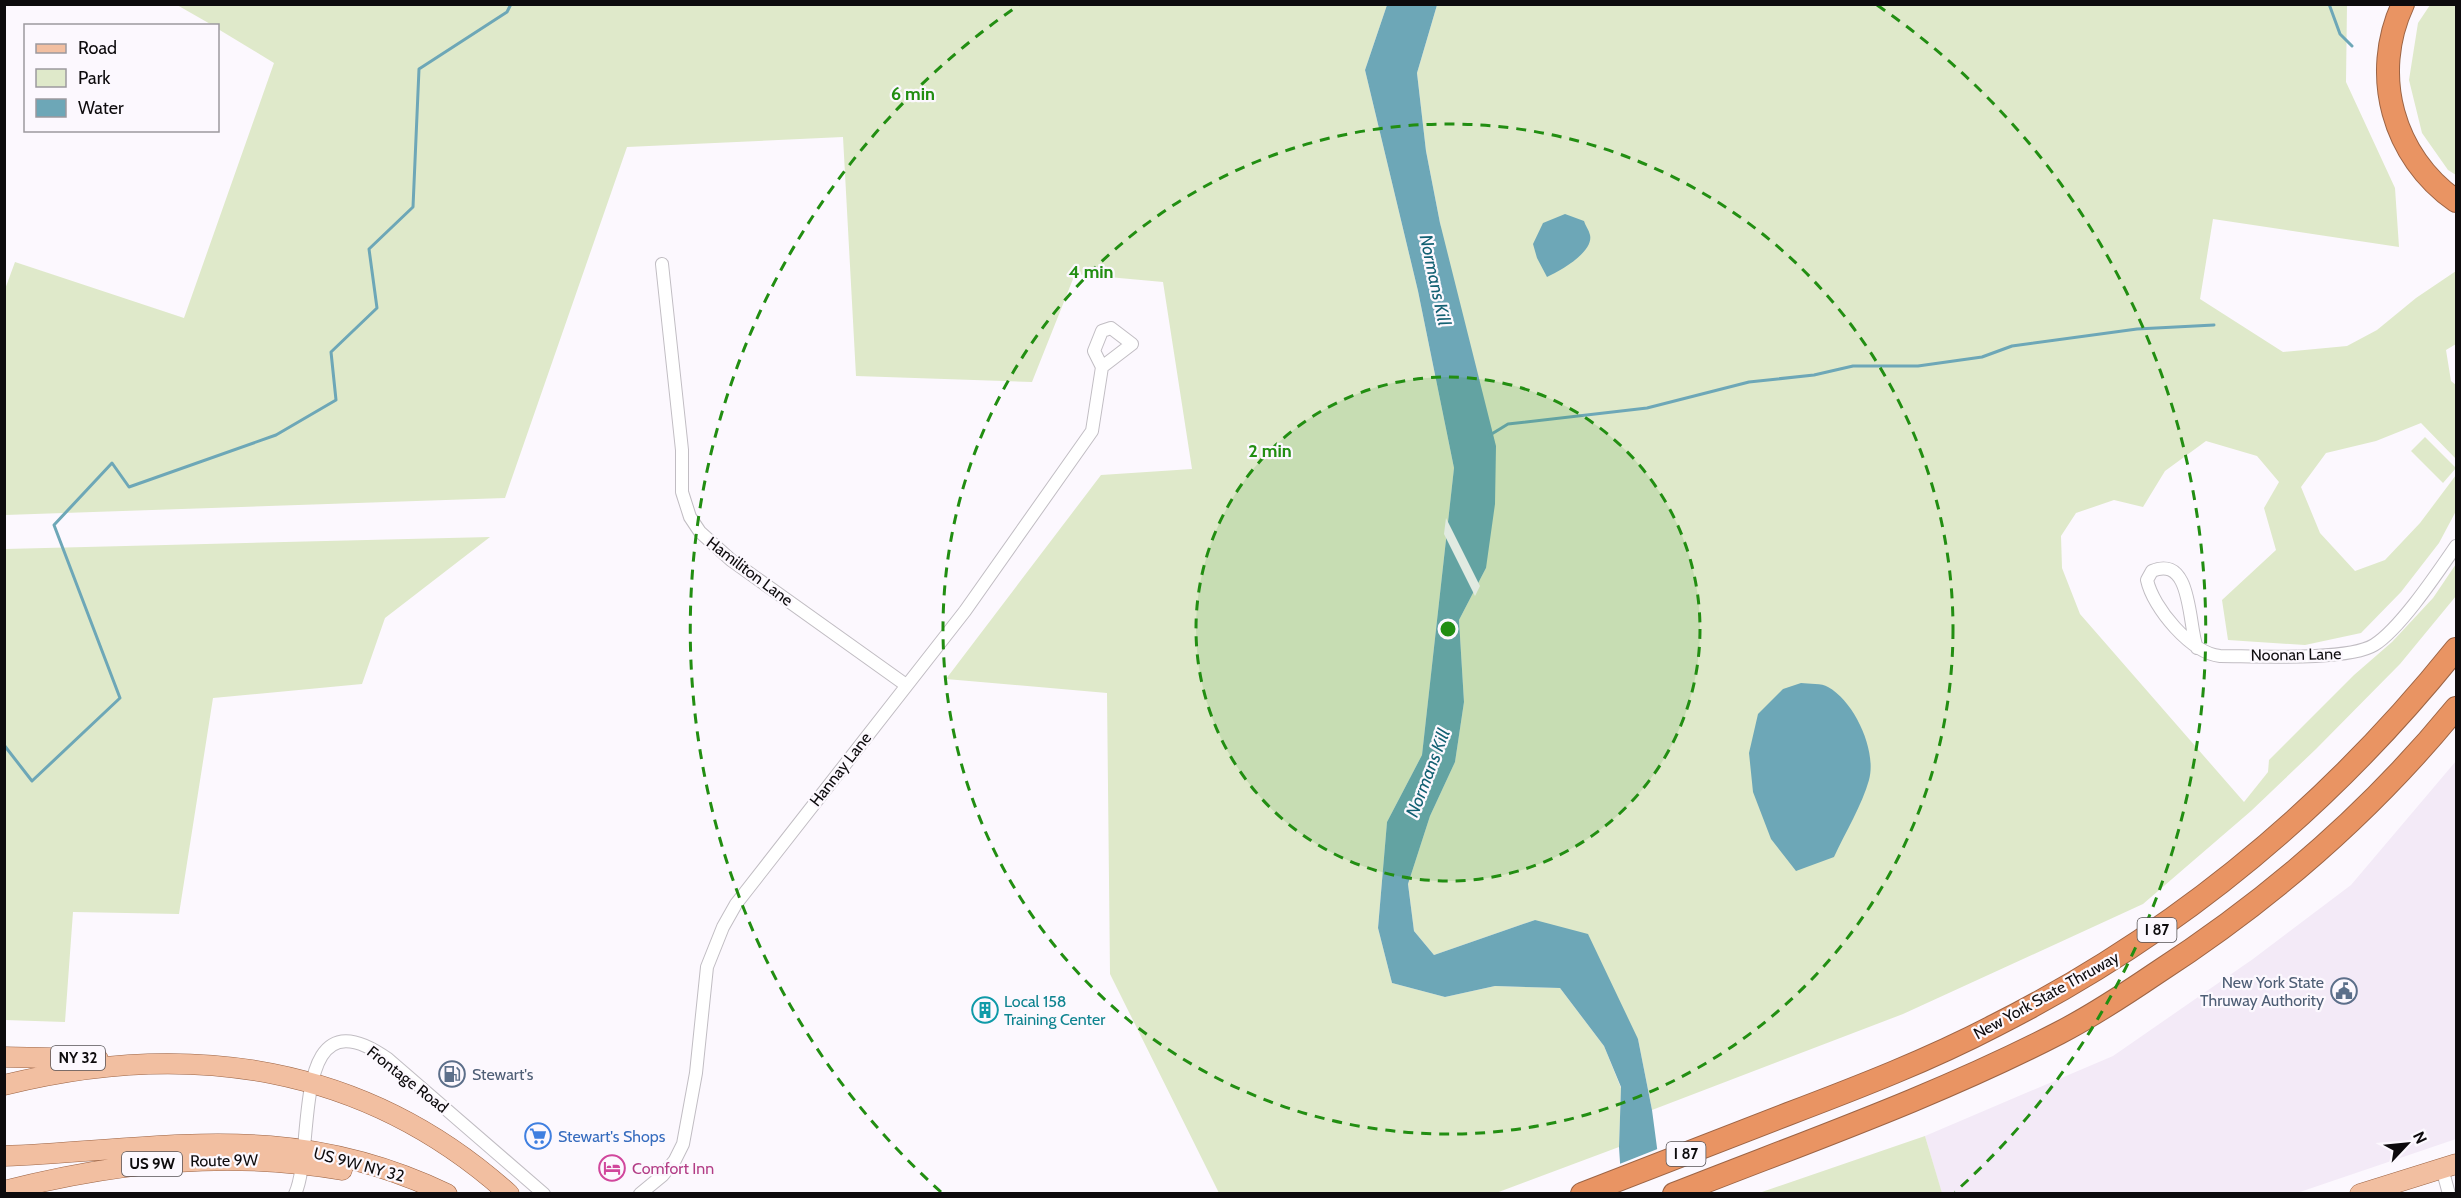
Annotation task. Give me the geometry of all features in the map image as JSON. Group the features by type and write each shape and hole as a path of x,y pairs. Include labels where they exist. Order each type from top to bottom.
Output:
{"highway":[{"path":"2403,4 2394,27 2388,61 2388,84 2395,120 2404,142 2420,167 2435,184 2457,201"},
{"path":"2413,4 2398,52 2400,100 2408,127 2422,153 2438,173 2457,189"},
{"name":"New York State Thruway","path":"1582,1194 1896,1072 1995,1026 2067,987 2162,927 2248,861 2325,793 2396,721 2457,649"},
{"name":"I 87","path":"1674,1194 1908,1103 1985,1069 2110,1004 2183,957 2273,890 2338,833 2420,751 2457,708"},
{"path":"2420,751 2434,747 2457,721"}],"main road":[{"name":"NY 32","path":"4,1057 107,1059 151,1064"},
{"path":"4,1085 75,1071 151,1064 230,1067 312,1082 365,1101 419,1127 469,1160 508,1194"},
{"path":"4,1156 219,1144 259,1145 303,1157"},
{"name":"Route 9W","path":"4,1191 71,1176 165,1162 303,1157"},
{"name":"US 9W","path":"303,1157 422,1194"},
{"name":"US 9W NY 32","path":"303,1157 371,1165 447,1194"},
{"path":"2360,1194 2449,1166"}],"street":[{"name":"Hamiliton Lane","path":"662,264 682,450 682,492 690,518 705,537 731,560 906,685"},
{"name":"Hannay Lane","path":"640,1194 663,1175 675,1160 683,1144 696,1073 707,967 735,904 965,611 1092,431 1102,367"},
{"name":"Noonan Lane","path":"2197,648 2220,656 2342,654 2365,650 2379,642 2391,630 2457,546"},
{"path":"2164,567 2171,569 2181,579 2197,648 2183,635 2152,595 2147,580 2152,571 2164,567"},
{"name":"Frontage Road","path":"295,1194 300,1180 312,1082 320,1058 331,1047 351,1041 368,1047 395,1065 544,1194"},
{"path":"2449,1166 2449,1194"}],"shaded area":[{"path":"2456,761 2456,1139 2297,1193 1942,1194 1925,1136 2113,1056 2253,959 2351,885"}],"green space":[{"path":"177,5 1387,5 1365,70 1418,291 1454,468 1422,755 1387,822 1378,928 1392,983 1445,997 1495,986 1560,988 1604,1046 1621,1088 1619,1147 1496,1193 1219,1193 1110,974 1107,693 946,679 1101,475 1192,469 1163,282 1075,274 1032,382 856,376 843,137 627,147 505,498 5,515 4,292 15,262 184,318 274,63 219,30 219,24 210,24"},
{"path":"1437,5 2347,5 2346,82 2395,188 2399,247 2213,219 2200,299 2283,352 2347,346 2377,330 2416,298 2456,271 2456,344 2446,350 2451,381 2456,385 2456,459 2421,423 2376,441 2326,453 2301,487 2320,533 2355,571 2385,560 2420,523 2456,475 2456,511 2439,543 2401,592 2361,633 2305,645 2228,640 2222,600 2276,550 2264,508 2279,482 2257,456 2206,441 2165,471 2143,507 2114,500 2076,513 2061,536 2062,568 2080,614 2244,802 2268,772 2269,760 2354,675 2392,642 2433,598 2456,564 2456,596 2400,664 2316,749 2251,811 2143,904 1903,1014 1652,1110 1638,1039 1535,920 1434,955 1414,931 1408,884 1430,816 1455,762 1464,702 1459,620 1486,568 1440,223 1426,151 1417,73"},
{"path":"2430,5 2456,5 2456,175 2448,170 2422,133 2409,80 2418,23"},
{"path":"2425,437 2456,468 2443,483 2411,451"},
{"path":"490,537 385,618 362,684 213,698 179,914 73,912 65,1022 5,1020 5,549"},
{"path":"1925,1136 1942,1193 1759,1193"}],"water":[{"name":"Normans Kill","path":"1387,5 1437,5 1417,73 1426,151 1440,223 1496,446 1495,504 1486,568 1459,620 1464,702 1455,762 1430,816 1408,884 1414,931 1434,955 1535,920 1588,934 1638,1039 1652,1110 1663,1193 1622,1193 1619,1147 1621,1087 1604,1046 1560,988 1495,986 1445,997 1392,983 1378,928 1387,822 1422,755 1454,468 1418,291 1365,70"},
{"path":"1565,214 1584,221 1590,241 1587,248 1575,260 1547,277 1533,244 1543,223"},
{"path":"1801,683 1825,686 1838,694 1847,704 1862,728 1870,755 1871,768 1862,799 1834,857 1796,871 1771,839 1753,792 1749,753 1758,714 1783,689"}],"pier":[{"path":"1446,518 1480,586 1475,596 1444,534"},
{"path":"1660,1148 1666,1194 1619,1194 1617,1165"}],"waterway":[{"path":"4,745 32,781 120,698 54,525 112,463 129,487 276,435 336,400 331,352 377,308 369,249 413,207 419,69 507,12 511,4"},
{"path":"2329,4 2340,34 2352,46"},
{"path":"1490,435 1508,424 1647,408 1749,382 1814,375 1853,366 1918,366 1982,357 2012,346 2137,329 2214,325"}],"place":[{"name":"New York State Thruway Authority","path":"2344,991"},
{"name":"Local 158 Training Center","path":"985,1010"},
{"name":"Stewart's","path":"452,1074"},
{"name":"Stewart's Shops","path":"538,1136"},
{"name":"Comfort Inn","path":"612,1168"}]}
